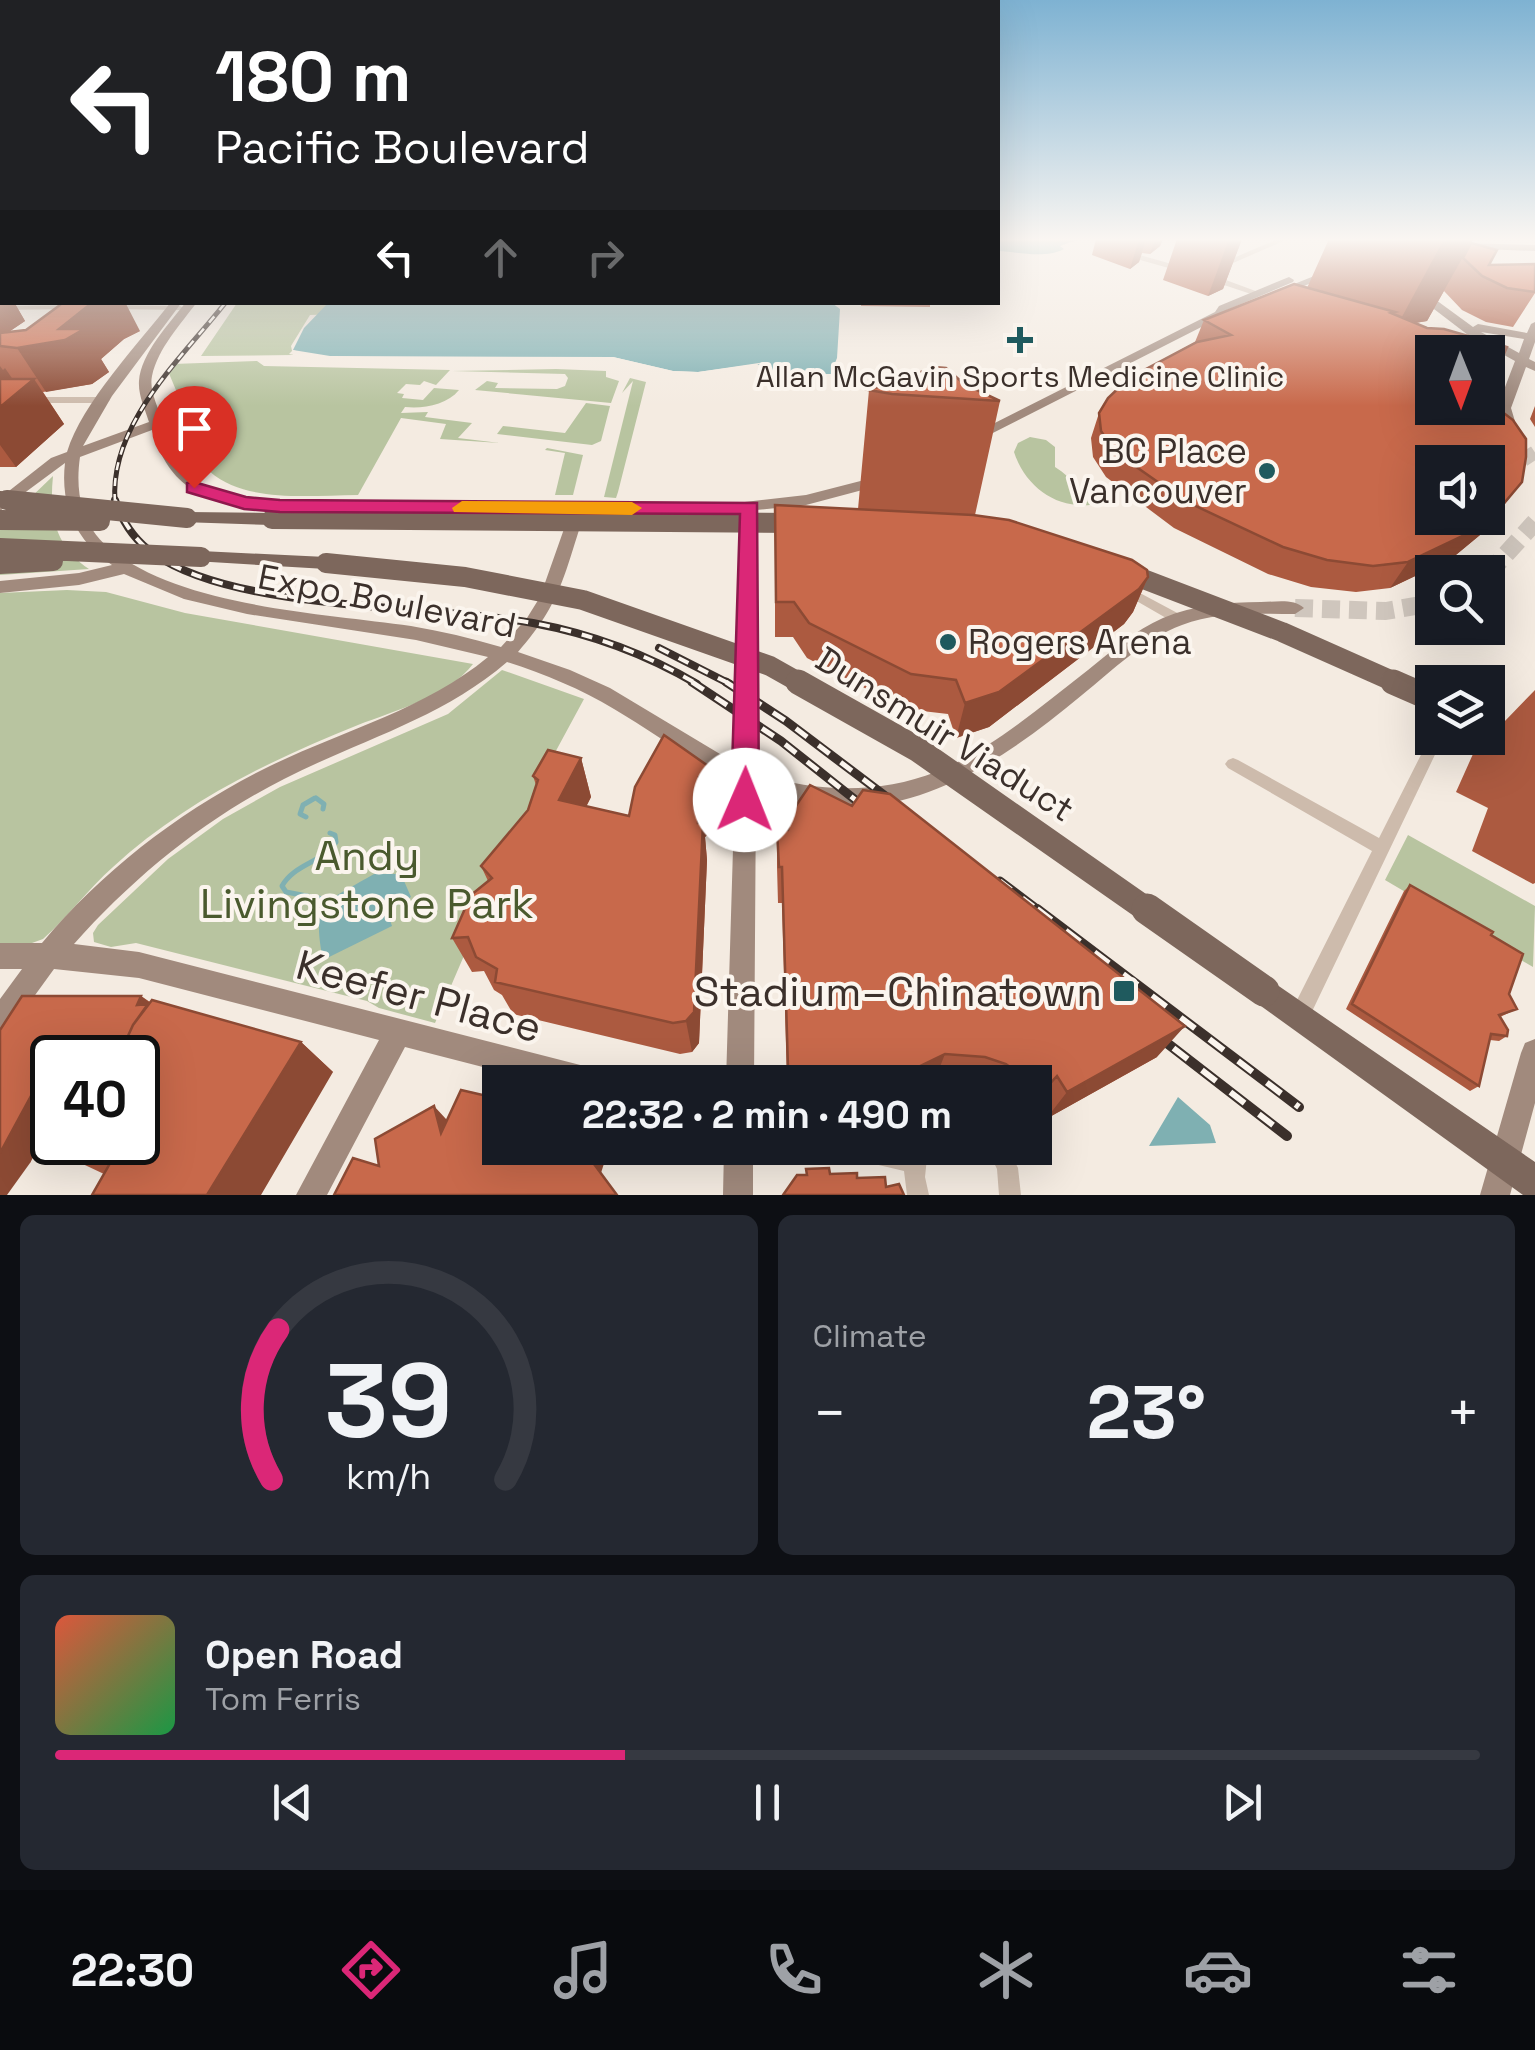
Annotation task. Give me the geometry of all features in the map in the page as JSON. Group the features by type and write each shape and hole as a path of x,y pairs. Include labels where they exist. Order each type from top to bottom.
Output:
{"main road":[{"path":"956,445 1260,295"},
{"path":"1421,295 1450,317 1529,364"},
{"path":"75,452 76,444 105,400 180,308"},
{"path":"180,308 145,379 156,424 177,475 203,492 244,503 750,508 834,494 900,474"},
{"path":"1450,317 1493,333 1533,332 1529,364 1504,408 1510,428"},
{"path":"0,506 30,478 75,452 156,424"},
{"name":"Expo Boulevard","path":"75,452 72,489 76,514 95,545 124,568 193,596 456,641 502,655 583,684 699,757 746,780 800,792 850,796 900,792 949,778 985,760 1136,642 1178,619 1243,608 1295,608"},
{"path":"0,499 187,518"},
{"path":"0,1022 50,956 136,867 200,818 279,772 431,708 502,655 543,610 580,508"},
{"path":"740,1065 750,508"},
{"path":"0,520 820,524"},
{"path":"0,548 201,557"},
{"path":"0,564 201,557"},
{"name":"Dunsmuir Viaduct","path":"201,557 404,568 483,580 583,600 770,666 917,749 1264,991 1311,1014 1535,1183"},
{"path":"1099,564 1230,611 1415,693"},
{"path":"0,587 79,578 124,568"},
{"path":"1505,734 1531,746"},
{"name":"Keefer Place","path":"0,956 50,956 149,968 526,1065"},
{"path":"311,1195 398,1032"},
{"path":"1495,1195 1535,1053"},
{"path":"738,1195 739,1165"}],"street":[{"path":"1270,295 1286,300"},
{"path":"1,306 180,308"},
{"path":"1,306 80,313"},
{"path":"99,314 180,308"},
{"path":"0,400 105,400"},
{"path":"1116,585 1178,619"},
{"path":"1311,1014 1428,755"},
{"path":"1233,764 1383,849"},
{"path":"916,1165 918,1195"},
{"path":"1006,1165 1010,1195"}],"green space":[{"path":"236,305 349,305 339,314 310,315 291,346 293,355 201,356"},
{"path":"257,361 264,366 450,370 436,385 424,381 420,385 406,384 397,393 404,394 402,398 423,400 434,388 459,390 454,395 434,405 405,407 401,413 428,412 425,417 472,423 458,438 500,443 440,439 446,424 401,418 358,495 275,495 250,491 208,470 192,450 180,422 188,419 168,371 173,364"},
{"path":"452,371 606,371 606,377 619,381 611,403 475,390 487,381 498,383 495,388 557,389 565,386 565,374"},
{"path":"630,378 646,382 616,498 604,497 633,381 622,393"},
{"path":"586,403 610,406 601,441 592,445 497,434 503,426 565,433"},
{"path":"1030,437 1046,440 1055,447 1055,467 1101,503 1059,501 1036,487 1014,452 1018,443"},
{"path":"547,448 583,455 573,495 555,495 565,453"},
{"path":"53,476 52,504 57,529 68,550 89,569 0,575 0,527"},
{"name":"Andy Livingstone Park","path":"106,592 185,613 473,664 436,694 292,753 229,785 141,843 43,939 0,943 0,593"},
{"name":"Andy Livingstone Park","path":"502,670 584,699 538,784 435,1023 367,1001 136,943 111,947 94,942 93,933 98,925 168,859 223,819 280,787 448,714"},
{"path":"1408,835 1535,906 1533,967 1385,880"}],"water":[{"path":"326,305 835,305 840,309 837,358 832,370 837,374 776,374 757,364 698,372 673,371 613,357 310,356 293,350 304,328"},
{"path":"374,874 401,874 411,897 387,911 392,926 323,960 319,925 326,905"},
{"path":"1178,1097 1210,1125 1216,1143 1149,1146"}],"pier":[{"path":"293,350 330,356 613,357 673,371 698,372 766,362 736,371 676,374 607,361 310,358 289,354"}],"building":[{"name":"BC Place Vancouver","path":"1267,295 1333,295 1395,312 1391,313 1427,328 1465,335 1415,335 1415,425 1505,425 1505,414 1526,439 1522,482 1505,502 1505,445 1415,445 1415,535 1465,535 1415,555 1408,562 1373,566 1327,560 1283,547 1185,501 1115,452 1101,431 1099,413 1129,378 1197,342 1231,335 1204,320"},
{"path":"60,305 89,305 59,329 84,329 65,340 17,348 0,346 0,333 26,330"},
{"path":"935,367 946,368 964,384 1000,401 869,390"},
{"path":"0,379 34,379 0,407"},
{"name":"Rogers Arena","path":"775,505 1009,520 1132,560 1147,570 1148,577 1139,589 999,692 965,703 956,680 911,674 809,623 794,602 776,602"},
{"path":"664,735 711,768 699,777 712,789 699,800 698,823 703,823 694,1012 686,1021 673,1023 495,982 497,969 476,957 468,937 452,938 471,895 492,878 481,866 528,810 538,780 533,776 548,750 581,758 559,800 629,816 635,787"},
{"path":"810,785 852,806 863,790 890,794 1185,1026 1067,1092 1057,1076 1052,1081 1052,1065 1007,1065 985,1057 945,1054 922,1065 788,1065 782,867 777,830 788,830 791,813"},
{"path":"1410,885 1493,932 1491,935 1523,954 1509,994 1517,1009 1499,1015 1508,1030 1507,1036 1491,1034 1479,1086 1352,1004"},
{"path":"22,996 141,996 137,1005 148,1004 128,1035 30,1035 30,1098 0,1153 0,1030"},
{"path":"152,1000 301,1042 207,1195 92,1195 109,1165 160,1165 160,1035 128,1035"},
{"path":"461,1090 482,1095 482,1165 595,1165 617,1195 334,1195 353,1158 379,1166 375,1139 434,1106 441,1133"},
{"path":"829,1168 830,1174 885,1177 886,1187 899,1184 904,1195 783,1195 797,1175 807,1175 806,1169"}],"waterway":[{"path":"306,817 300,814 303,805 315,798"},
{"path":"316,798 324,804 323,809"},
{"path":"328,900 286,892 282,886 330,849 336,842 335,835 330,833"}],"tunnel":[{"path":"1513,432 1535,465"},
{"path":"1505,555 1535,522"},
{"path":"1295,608 1386,611 1415,606"}],"railway":[{"path":"115,500 116,473 136,419 151,394 224,305"},
{"path":"115,500 125,523 154,554 190,573 234,587 336,603 533,623 638,654 697,684"},
{"path":"659,648 730,684"},
{"path":"692,682 781,741 877,817"},
{"path":"726,682 786,721 904,810"},
{"path":"1000,881 1041,912"},
{"path":"1037,909 1299,1107"},
{"path":"1145,1026 1287,1136"}],"slow traffic":[{"path":"462,508 632,508"}],"place":[{"name":"Allan McGavin Sports Medicine Clinic","path":"1020,340"},
{"name":"BC Place Vancouver","path":"1267,471"},
{"name":"Rogers Arena","path":"948,642"},
{"name":"Stadium–Chinatown","path":"1124,991"}],"route":[{"path":"194,488 244,503 280,506 750,508 745,800"}]}
